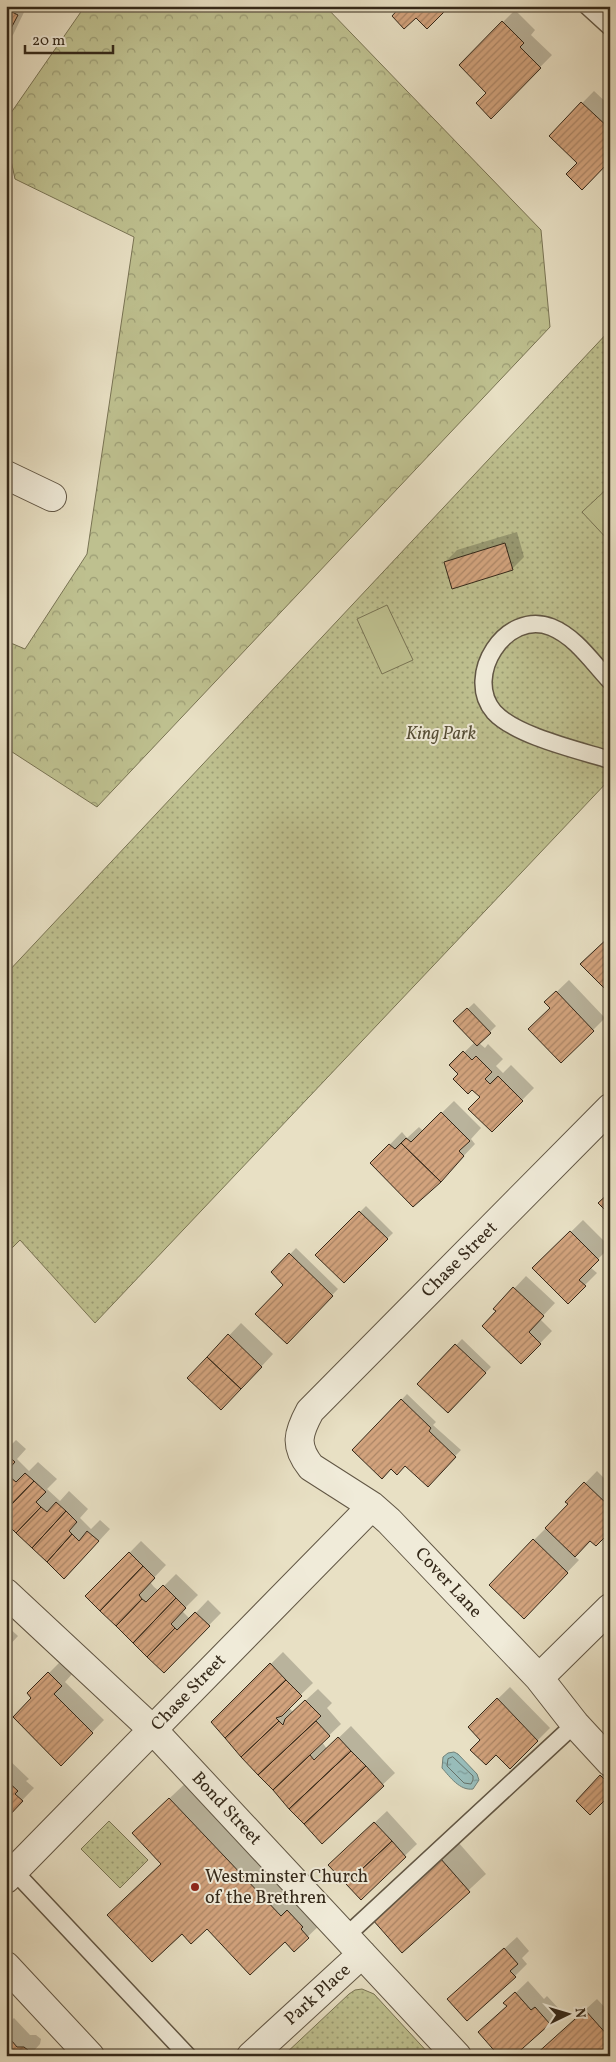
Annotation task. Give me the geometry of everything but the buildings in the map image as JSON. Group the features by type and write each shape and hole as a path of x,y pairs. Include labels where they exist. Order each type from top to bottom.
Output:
{"street":[{"path":"6,475 52,497"},
{"name":"Chase Street","path":"310,1411 610,1108"},
{"name":"Cover Lane","path":"310,1411 300,1429 301,1449 304,1459 312,1467 372,1506 389,1520 539,1678 575,1724 610,1762"},
{"name":"Chase Street","path":"10,1875 372,1506"},
{"name":"Bond Street","path":"6,1593 153,1730 457,2056"},
{"path":"539,1678 610,1608"},
{"name":"Park Place","path":"251,2056 354,1945"},
{"path":"6,1966 90,2056"}],"lane":[{"path":"587,6 610,27"},
{"path":"610,681 573,640 549,626 538,625 528,626 511,632 498,643 488,658 484,676 485,696 494,711 504,720 529,734 610,760"},
{"path":"354,1945 575,1724"},
{"path":"10,1875 188,2056"}],"green space":[{"path":"85,6 325,6 541,230 550,327 97,807 6,748 6,641 25,649 87,554 134,237 15,179 6,137 6,120"},
{"name":"King Park","path":"610,330 610,779 95,1323 20,1240 6,1254 6,974"},
{"path":"610,486 610,542 582,512"},
{"path":"387,605 413,660 382,674 357,619"},
{"path":"109,1821 148,1860 120,1888 81,1849"},
{"path":"362,1989 374,1994 431,2056 283,2056 349,1994 355,1990"}],"water":[{"path":"454,1752 477,1774 479,1780 473,1789 460,1786 442,1768 443,1757 448,1753"}],"place":[{"name":"Westminster Church of the Brethren","path":"195,1887"}]}
